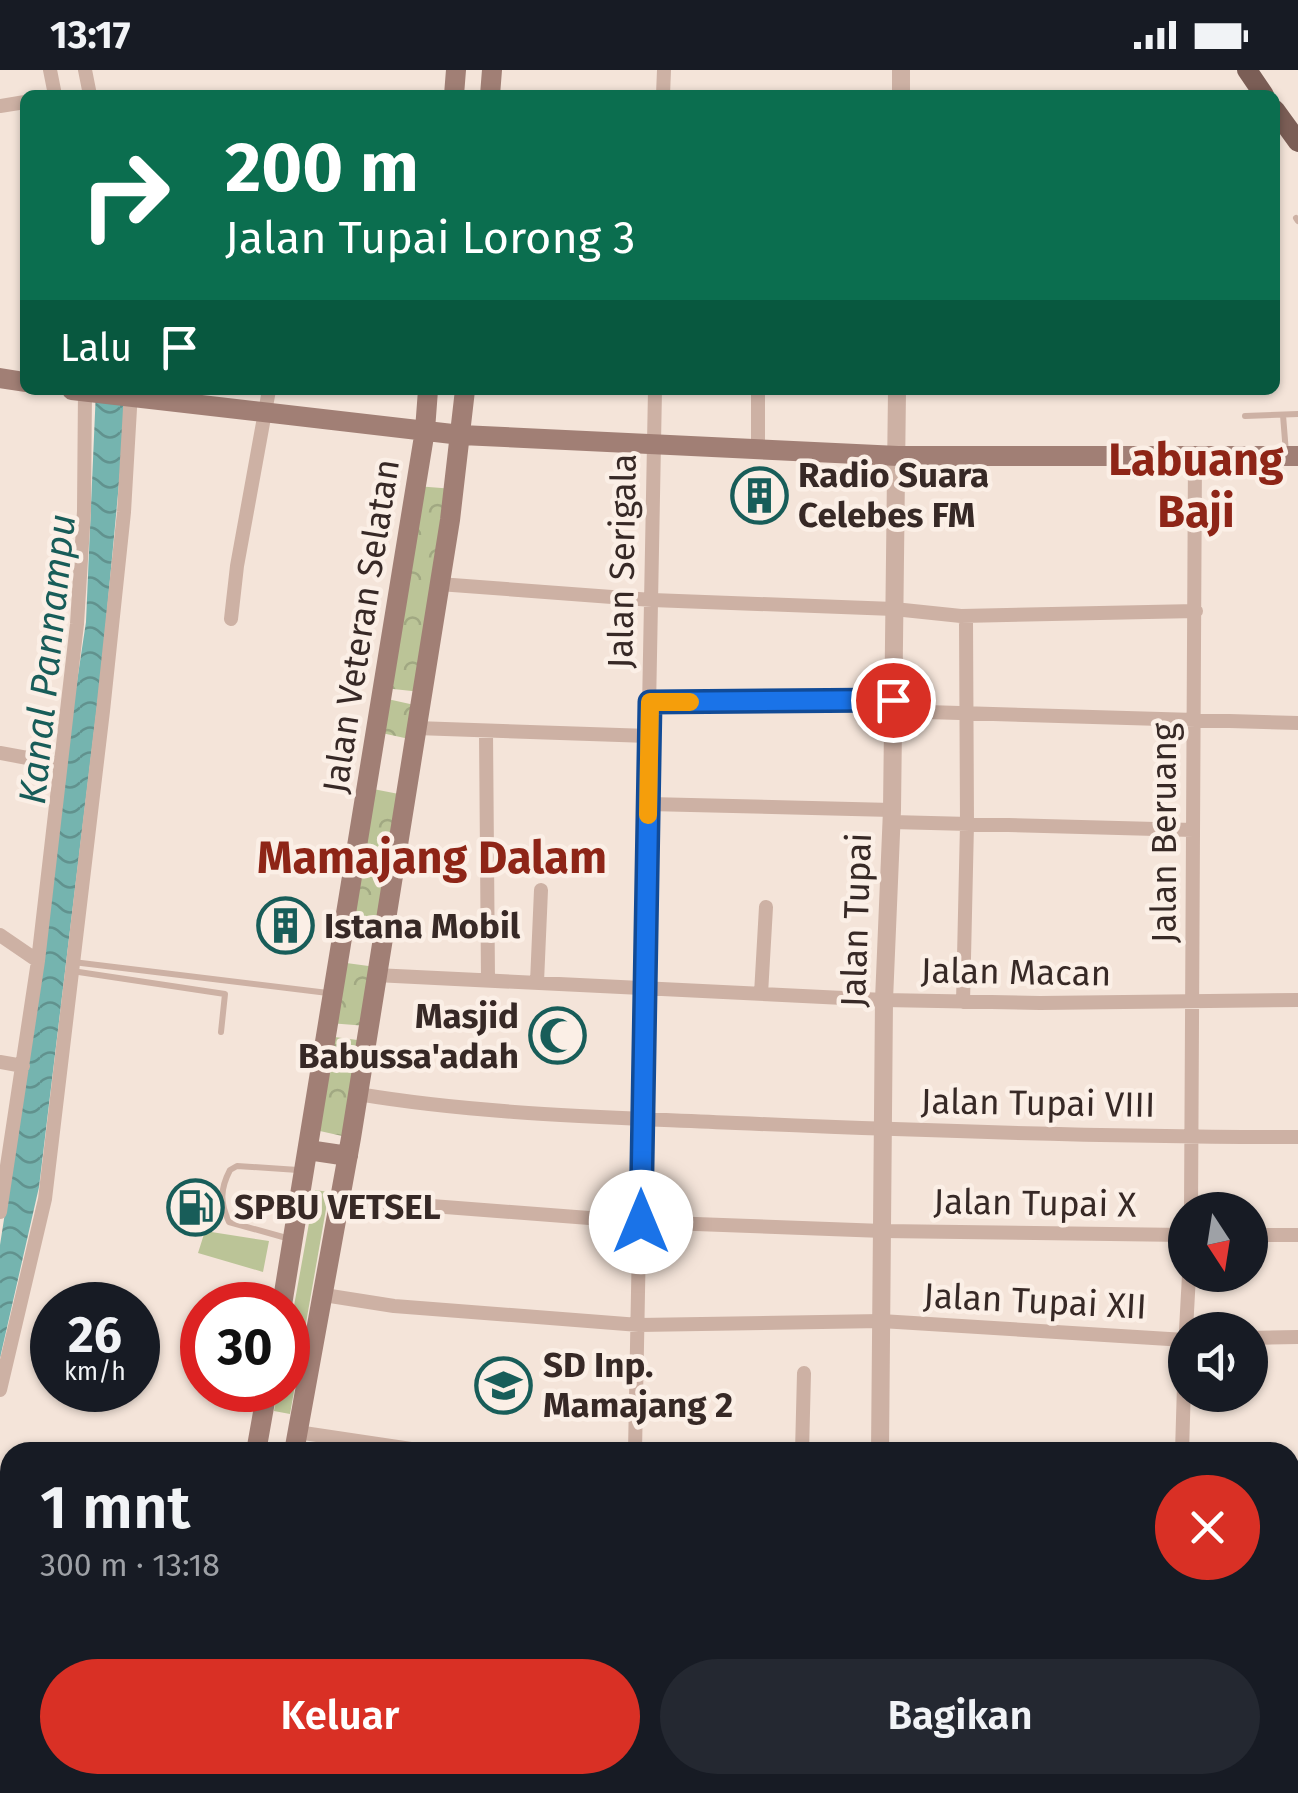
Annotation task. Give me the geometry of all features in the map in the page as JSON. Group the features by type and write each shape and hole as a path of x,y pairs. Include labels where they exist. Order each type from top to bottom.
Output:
{"main road":[{"path":"1280,117 1298,142"},
{"path":"129,395 425,430"},
{"name":"Jalan Veteran Selatan","path":"286,1282 370,778 428,395"},
{"name":"Jalan Veteran Selatan","path":"296,1442 358,1094 439,584 464,395"},
{"name":"Jalan Veteran Selatan","path":"425,430 461,436"},
{"path":"461,436 898,456 1292,456"},
{"path":"370,778 406,787"},
{"path":"306,1161 348,1156"},
{"path":"258,1442 263,1412"}],"street":[{"path":"0,1212 38,961 77,624 84,395"},
{"path":"0,1390 45,1199 103,711 129,395"},
{"path":"231,619 268,395"},
{"name":"Jalan Serigala","path":"636,1442 654,395"},
{"path":"758,395 758,449"},
{"name":"Jalan Tupai","path":"880,1442 884,1000 892,816 897,395"},
{"name":"Jalan Beruang","path":"1191,1192 1195,456"},
{"path":"439,584 962,616 1196,610"},
{"path":"962,616 966,620 968,713 963,1002"},
{"path":"650,702 893,705 968,713 1298,722"},
{"path":"416,728 649,736"},
{"path":"486,732 488,980"},
{"path":"0,753 60,764"},
{"path":"649,804 892,816 967,824 1194,830"},
{"path":"537,982 542,890"},
{"path":"761,994 766,908"},
{"path":"0,935 38,961"},
{"name":"Jalan Macan","path":"375,975 884,1000 1298,1000"},
{"path":"0,1062 23,1066"},
{"name":"Jalan Tupai VIII","path":"358,1094 444,1108 563,1118 1298,1138"},
{"name":"Jalan Tupai X","path":"341,1199 641,1222 883,1231 1168,1235"},
{"path":"1268,1235 1298,1235"},
{"name":"Jalan Tupai XII","path":"324,1294 410,1308 638,1325 882,1321 1168,1339"},
{"path":"1268,1338 1298,1337"},
{"path":"802,1442 804,1373"},
{"path":"1182,1442 1183,1412"}],"lane":[{"path":"1246,416 1298,414"},
{"path":"1283,415 1292,456"},
{"path":"73,967 334,993"},
{"path":"73,967 224,994 221,1032"},
{"path":"293,1240 229,1222 221,1192 230,1170 237,1166 306,1161"}],"green space":[{"path":"416,486 454,489 421,692 384,688"},
{"path":"383,698 419,706 414,740 377,732"},
{"path":"368,788 404,795 381,939 344,932"},
{"path":"339,962 376,967 367,1026 329,1023"},
{"path":"327,1036 365,1041 351,1138 311,1129"},
{"path":"315,1190 329,1192 310,1300 310,1282 298,1282"},
{"path":"205,1231 269,1241 263,1272 198,1253"}],"water":[{"path":"96,395 125,395 102,665 39,1187 0,1358 0,1245 33,1032 65,761 86,622"}],"slow traffic":[{"path":"648,815 650,702 690,702"}],"place":[{"name":"Radio Suara Celebes FM","path":"759,495"},
{"name":"Istana Mobil","path":"285,926"},
{"name":"Masjid Babussa'adah","path":"558,1036"},
{"name":"SPBU VETSEL","path":"195,1207"},
{"name":"SD Inp. Mamajang 2","path":"504,1385"}],"district":[{"name":"Labuang Baji","path":"1196,486"},
{"name":"Mamajang Dalam","path":"432,858"}],"route":[{"path":"641,1222 650,702 893,700"}],"water label":[{"name":"Kanal Pannampu","path":"47,659"}]}
